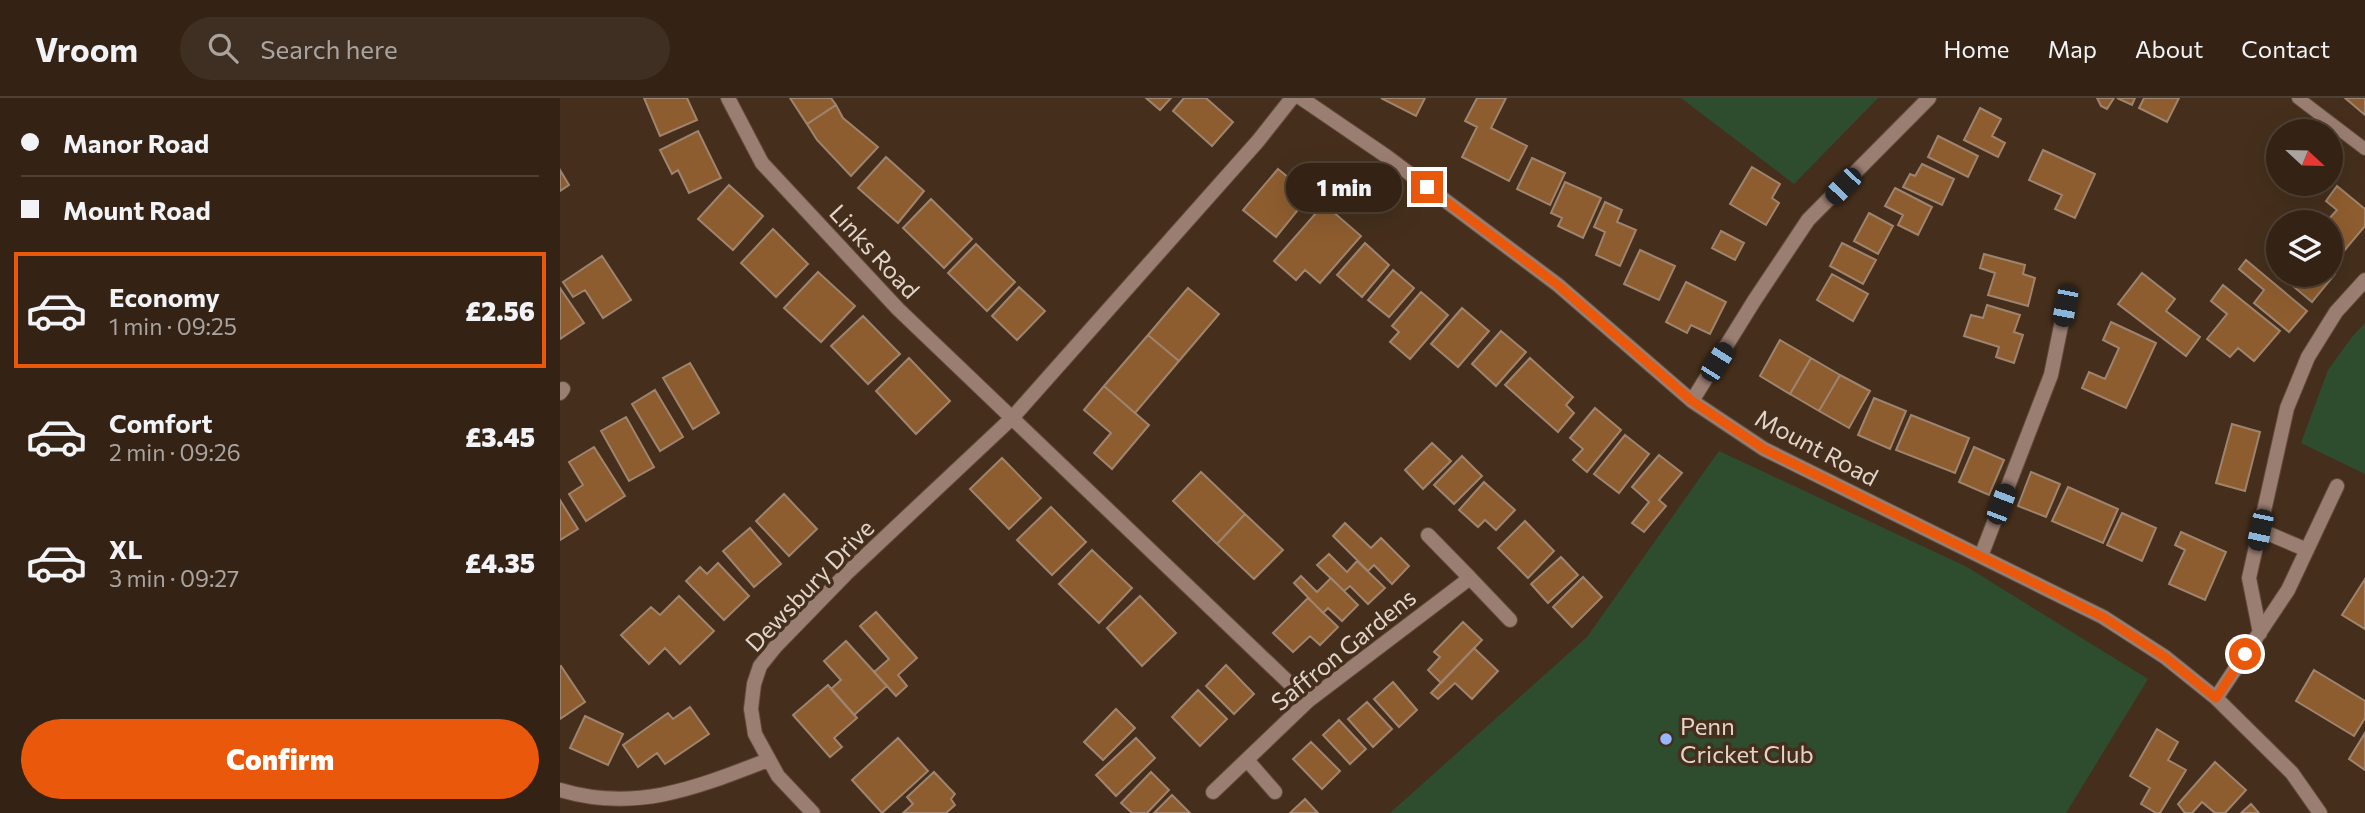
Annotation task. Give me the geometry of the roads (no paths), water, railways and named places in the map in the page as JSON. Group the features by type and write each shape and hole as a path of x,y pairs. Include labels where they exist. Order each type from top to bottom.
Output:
{"street":[{"name":"Links Road","path":"728,98 762,163 898,309 1308,701"},
{"path":"1012,418 1258,141 1292,98"},
{"name":"Mount Road","path":"1301,98 1386,156 1558,285 1692,401 1764,449 2103,617 2165,657 2216,698 2292,773 2320,813"},
{"path":"1692,401 1808,220 1929,98"},
{"path":"2260,633 2249,578 2287,408 2308,357 2336,312 2365,280"},
{"path":"1981,556 2051,374 2065,306"},
{"name":"Dewsbury Drive","path":"813,813 778,776 755,734 751,709 754,684 760,666 846,574 1012,418"},
{"path":"2216,698 2288,590 2337,486"},
{"path":"2260,530 2307,550"},
{"path":"1428,535 1510,620"},
{"name":"Saffron Gardens","path":"1213,792 1308,701 1470,578"},
{"path":"560,790 578,797 621,803 654,800 692,790 768,760"},
{"path":"1247,760 1275,792"}],"lane":[{"path":"2298,98 2365,149"}],"place":[{"name":"Penn Cricket Club","path":"1666,739"}]}
